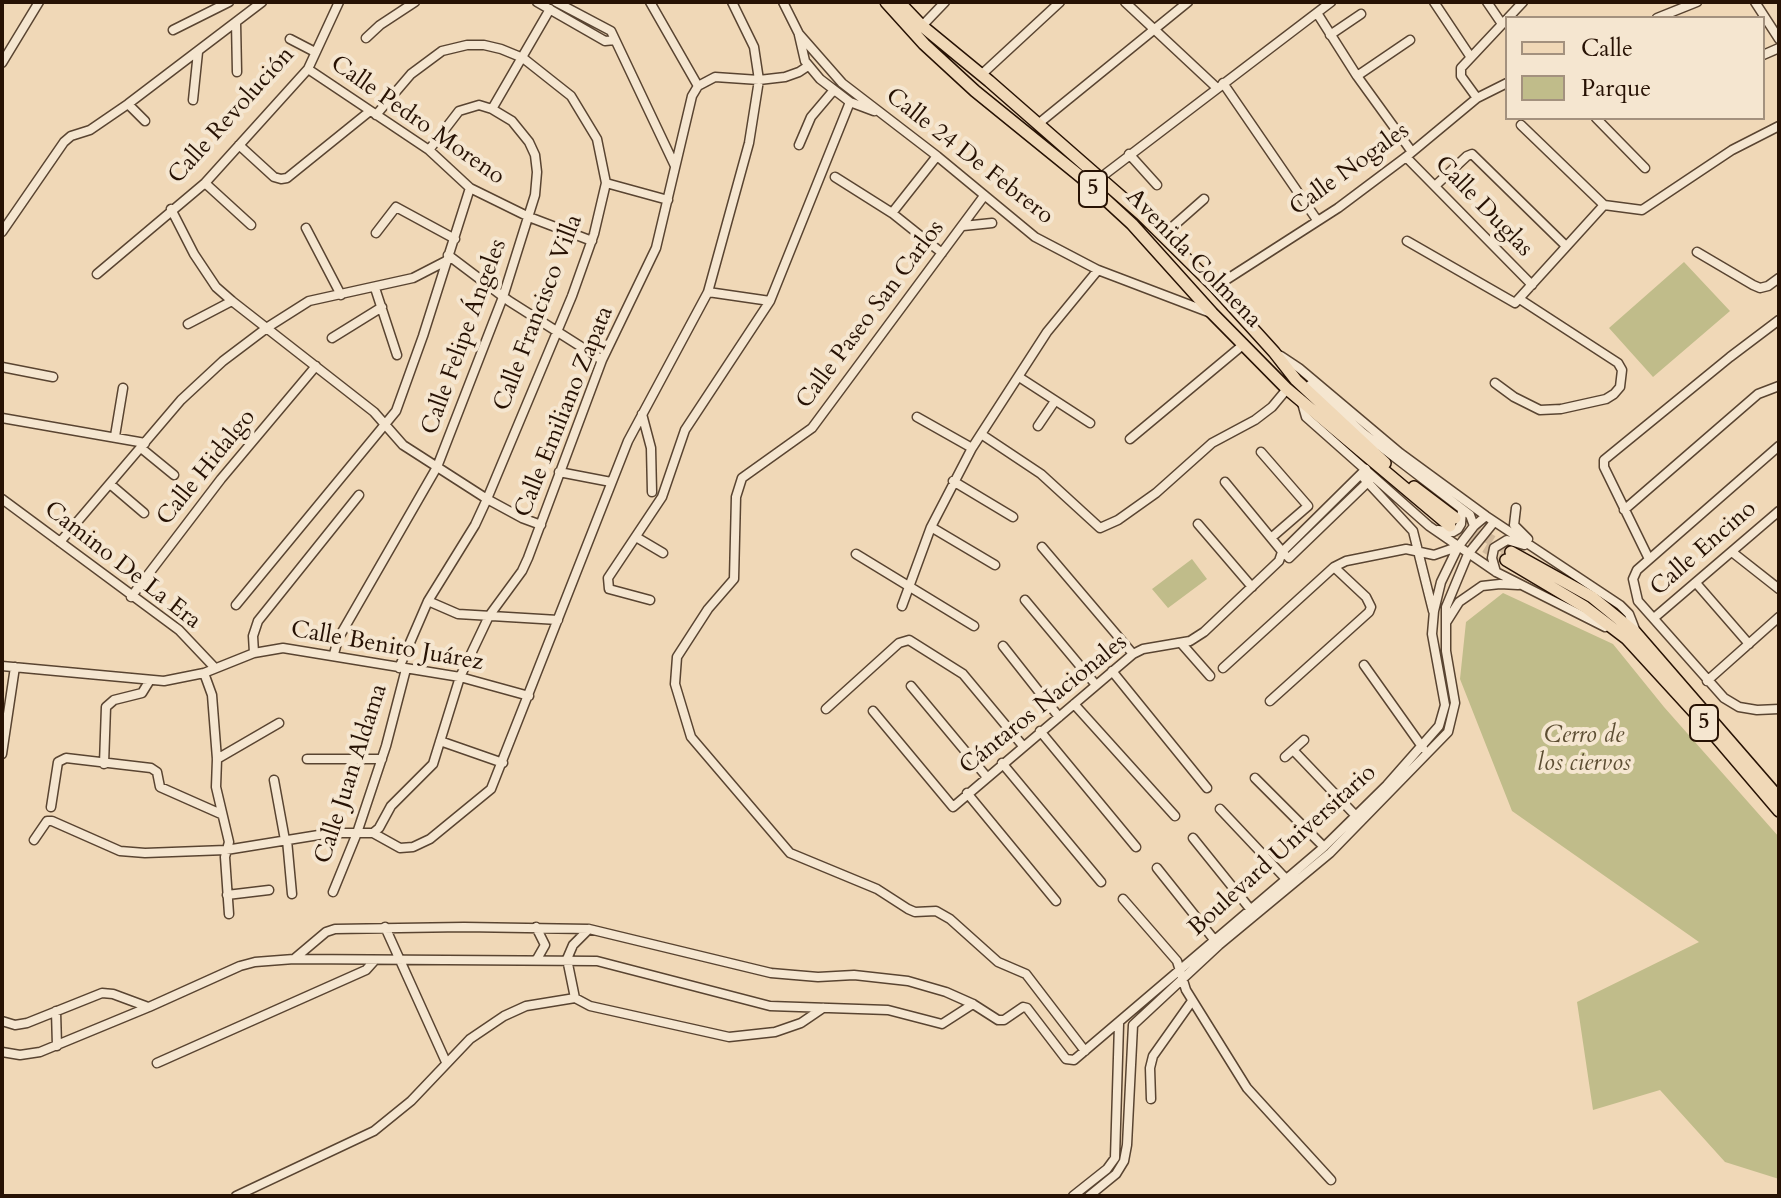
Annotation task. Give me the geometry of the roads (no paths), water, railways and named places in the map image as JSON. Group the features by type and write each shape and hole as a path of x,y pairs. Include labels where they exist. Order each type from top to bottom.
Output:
{"main road":[{"name":"Avenida Colmena","path":"886,2 924,44 975,91 1081,177 1132,224 1212,313 1291,385"},
{"name":"5","path":"899,2 922,26 1100,178 1215,287"},
{"name":"Avenida Colmena","path":"1215,287 1274,352 1291,385"},
{"name":"5","path":"1291,385 1302,403 1456,517"},
{"name":"5","path":"1291,385 1399,476 1456,517"},
{"name":"5","path":"1509,556 1631,636 1779,798"},
{"name":"5","path":"1631,636 1779,811"}],"street":[{"path":"2,63 39,2"},
{"path":"173,30 229,2"},
{"path":"2,232 64,142 71,136 90,130 128,104 262,2"},
{"name":"Calle Revolución","path":"97,274 205,183 308,69 339,2"},
{"path":"366,38 415,2"},
{"path":"537,2 553,5 605,41 615,40 675,167"},
{"path":"650,2 698,86 715,77 759,80 785,77 808,66"},
{"path":"34,840 47,821 52,821 120,851 145,853 226,850 331,833 373,833 400,848 413,847 430,839 491,789 628,441 708,292 749,143 759,80 754,47 732,2"},
{"name":"Calle 24 De Febrero","path":"783,2 799,34 842,83 1035,237 1098,270 1212,313"},
{"path":"922,26 945,2"},
{"path":"981,75 1060,2"},
{"path":"1125,2 1220,85 1317,220"},
{"path":"1038,124 1188,2"},
{"path":"1100,178 1331,2"},
{"path":"1434,2 1470,56"},
{"path":"1487,2 1505,20"},
{"path":"1662,16 1697,2"},
{"path":"429,150 459,111 479,105 492,109 553,5"},
{"path":"1317,13 1409,154"},
{"path":"1330,35 1361,14"},
{"path":"1765,17 1779,39"},
{"path":"236,22 237,72"},
{"path":"1477,98 1459,72 1470,56 1505,22"},
{"path":"799,34 808,66 833,91 850,102 882,112"},
{"path":"290,39 315,52"},
{"path":"1357,76 1410,40"},
{"name":"Calle Francisco Villa","path":"239,145 274,177 287,178 373,113 411,74 442,51 455,46 484,45 523,58 571,96 597,139 606,183 592,241 572,296 487,499 475,525 428,601 403,668"},
{"path":"193,100 198,52"},
{"name":"Calle Pedro Moreno","path":"308,69 429,150 470,188 529,217 592,241"},
{"name":"Calle Nogales","path":"1215,287 1317,220 1409,154 1477,98 1505,84"},
{"name":"Calle Emiliano Zapata","path":"373,833 391,806 433,764 460,677 489,616 522,571 602,360 656,248 689,106 698,86"},
{"path":"799,145 811,117 833,91"},
{"path":"650,600 613,591 607,586 608,578 662,497 685,430 770,301 850,102"},
{"path":"128,104 145,121"},
{"name":"Calle Felipe Ángeles","path":"334,654 338,639 437,467 503,297 529,217 537,172 535,155 522,131 492,109"},
{"path":"1598,120 1645,168"},
{"path":"1521,125 1604,205 1642,210 1732,150 1779,126"},
{"path":"1129,154 1157,185"},
{"name":"Calle Duglas","path":"1409,154 1435,186 1532,285"},
{"path":"1435,186 1472,154 1566,246"},
{"path":"892,213 937,156"},
{"path":"835,177 892,213 942,253"},
{"path":"205,183 251,225"},
{"path":"606,183 668,200"},
{"path":"236,605 401,403 470,188"},
{"name":"Calle Paseo San Carlos","path":"984,196 812,428 742,478 736,497 734,579 699,622 677,657 675,684 689,733 790,853 877,889 915,912 936,911 944,915 998,962 1026,974 1085,1051"},
{"path":"1162,236 1204,199"},
{"path":"1518,302 1604,205"},
{"path":"376,233 396,207 455,239"},
{"path":"171,209 194,254 216,287 232,301 374,412 403,445 487,499 541,525"},
{"path":"963,226 992,223"},
{"path":"306,228 341,295"},
{"path":"1407,241 1518,302 1618,363 1622,370 1620,387 1614,394 1606,399 1561,409 1540,410 1495,383"},
{"path":"1697,252 1760,288 1779,278"},
{"path":"447,258 602,360"},
{"path":"60,542 181,400 223,361 268,327 300,305 413,278 447,258"},
{"path":"902,606 931,527 972,448 1047,332 1098,270"},
{"path":"375,288 397,355"},
{"path":"708,292 770,301"},
{"path":"188,324 232,301"},
{"path":"332,338 382,307"},
{"path":"1649,559 1603,463 1779,320"},
{"path":"1130,439 1244,344"},
{"path":"1274,352 1299,368 1400,453 1490,519 1620,605 1629,614 1631,636 1522,586 1458,547 1367,476 1306,417 1302,403"},
{"name":"Calle Hidalgo","path":"131,597 221,479 316,366"},
{"path":"2,367 53,377"},
{"path":"1299,368 1304,381 1461,524 1453,532 1429,526"},
{"path":"1019,377 1090,423"},
{"path":"981,434 1041,474 1100,528 1118,520 1156,493 1212,443 1255,420 1272,407 1291,385"},
{"path":"1624,510 1758,394 1779,386"},
{"path":"115,436 123,388"},
{"path":"1038,426 1055,401"},
{"path":"642,414 651,448 652,492"},
{"path":"917,417 972,448"},
{"path":"2,418 115,436 143,445 174,475"},
{"path":"1779,446 1649,559 1637,570 1633,579 1638,601 1724,698 1739,707 1779,709"},
{"path":"1261,452 1308,506 1271,538"},
{"path":"559,472 611,482"},
{"path":"1367,476 1409,526 1434,611"},
{"name":"Cántaros Nacionales","path":"873,711 953,807 1133,654 1143,649 1190,641 1204,632 1367,476"},
{"path":"953,481 1013,517"},
{"path":"1225,482 1283,557"},
{"path":"110,484 144,513"},
{"path":"254,653 253,636 258,621 359,495"},
{"path":"1456,517 1460,496"},
{"name":"Camino De La Era","path":"2,499 179,630 215,668"},
{"path":"1516,508 1514,525 1536,549"},
{"name":"Calle Encino","path":"1654,618 1779,511"},
{"path":"1456,517 1470,515 1474,526"},
{"name":"Boulevard Universitario","path":"1133,1025 1181,975 1356,816 1423,748 1439,726 1445,705 1432,634 1441,582 1458,547 1474,526 1490,519"},
{"name":"Boulevard Universitario","path":"1217,942 1330,853 1448,732 1455,703 1446,651 1446,607 1468,554 1490,519"},
{"path":"1198,524 1252,587"},
{"path":"931,527 995,565"},
{"path":"636,537 663,553"},
{"path":"1496,572 1492,551 1503,541 1536,549"},
{"path":"1042,547 1133,654"},
{"path":"1223,668 1334,567 1356,557 1382,552 1406,549 1434,555 1458,547"},
{"path":"1732,552 1778,586"},
{"path":"856,554 974,626"},
{"path":"1270,701 1369,612 1371,607 1366,597 1334,567"},
{"path":"1696,583 1749,644"},
{"path":"1444,625 1459,602 1482,586 1522,586"},
{"path":"1025,600 1096,685"},
{"path":"428,601 458,614 558,620"},
{"path":"1620,605 1638,601"},
{"path":"1707,681 1779,617"},
{"path":"826,709 899,643 909,640 963,674 1023,746"},
{"path":"1181,643 1210,676"},
{"path":"1003,646 1059,717"},
{"name":"Calle Benito Juárez","path":"2,666 150,680 179,679 204,673 254,653 283,648 460,677 529,696"},
{"path":"1364,665 1423,748"},
{"path":"2,754 15,667"},
{"name":"Calle Juan Aldama","path":"333,892 382,759 403,668"},
{"path":"1112,671 1207,788"},
{"path":"204,673 212,695 216,787 229,842 226,850 229,914"},
{"path":"104,764 106,707 114,700 142,693 150,680"},
{"path":"911,686 986,776"},
{"path":"1074,704 1175,816"},
{"path":"217,759 279,723"},
{"path":"1040,731 1136,847"},
{"path":"1285,757 1304,740"},
{"path":"440,741 503,763"},
{"path":"1293,750 1356,816"},
{"path":"51,807 60,759 151,768 157,772 160,787 221,814"},
{"path":"307,759 382,759"},
{"path":"1002,763 1101,882"},
{"path":"1255,778 1324,847"},
{"path":"274,780 286,840 292,894"},
{"path":"967,793 1056,901"},
{"path":"1220,809 1286,879"},
{"path":"1193,838 1251,910"},
{"path":"1157,868 1217,942"},
{"path":"227,895 269,890"},
{"path":"1123,899 1177,961 1192,1001 1247,1088 1331,1180"},
{"path":"385,927 446,1062"},
{"path":"536,927 545,945 537,959"},
{"path":"294,959 326,932 335,929 589,929 771,973 818,977 854,975 908,981 973,1004"},
{"path":"575,998 567,959 573,945 589,929"},
{"path":"2,1052 30,1055 240,966 294,959 597,961 770,1006 888,1010 942,1024 973,1004"},
{"path":"157,1063 366,970 375,960"},
{"name":"Boulevard Universitario","path":"973,1004 998,1020 1004,1020 1023,1007 1027,1008 1066,1059 1074,1060 1181,975"},
{"path":"2,1021 21,1025 102,993 149,1007"},
{"path":"236,1196 374,1131 411,1101 476,1034 515,1010 534,1003 575,998 590,1006 729,1037 775,1032 801,1023 823,1008"},
{"path":"1151,1099 1150,1068 1153,1056 1192,1001"},
{"path":"56,1011 57,1046"},
{"path":"1073,1196 1107,1169 1115,1158 1119,1024 1133,1025 1124,1161 1116,1174 1089,1196"}],"tunnel":[{"path":"1455,518 1511,552"},
{"path":"1457,530 1506,560"}],"park label":[{"name":"Cerro de los ciervos","path":"1584,750"}]}
